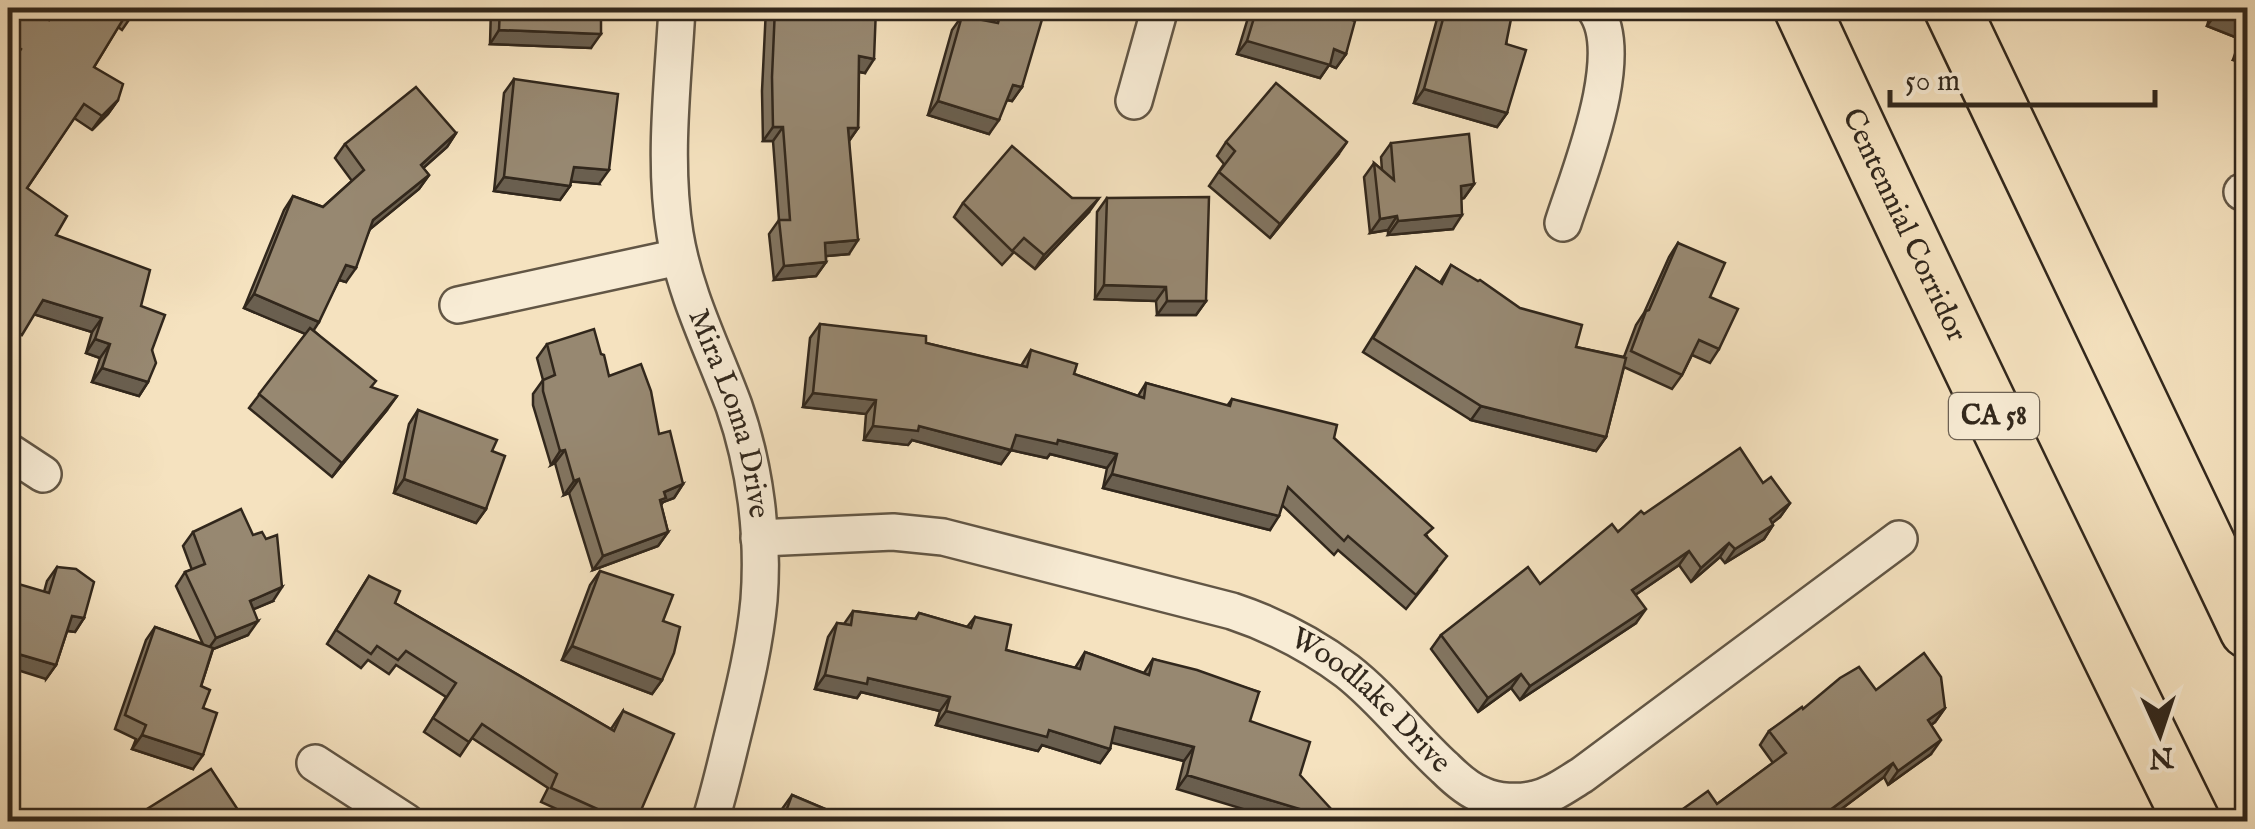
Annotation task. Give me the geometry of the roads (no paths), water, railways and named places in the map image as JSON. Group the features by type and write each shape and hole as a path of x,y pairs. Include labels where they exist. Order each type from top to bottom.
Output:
{"highway":[{"name":"Centennial Corridor","path":"1802,8 1960,346 2192,822"},
{"path":"1952,8 2248,630"}],"street":[{"name":"Mira Loma Drive","path":"677,8 668,168 679,257 697,316 734,408 752,475 759,538 759,598 750,662 710,822"},
{"path":"1134,101 1160,8"},
{"path":"1564,223 1601,102 1606,73 1605,44 1596,11"},
{"path":"458,306 679,257"},
{"path":"8,451 42,474"},
{"name":"Woodlake Drive","path":"759,538 893,532 943,537 1232,611 1269,624 1348,672 1457,779 1482,795 1507,801 1533,800 1554,793 1582,775 1898,539"},
{"path":"315,763 406,822"}]}
